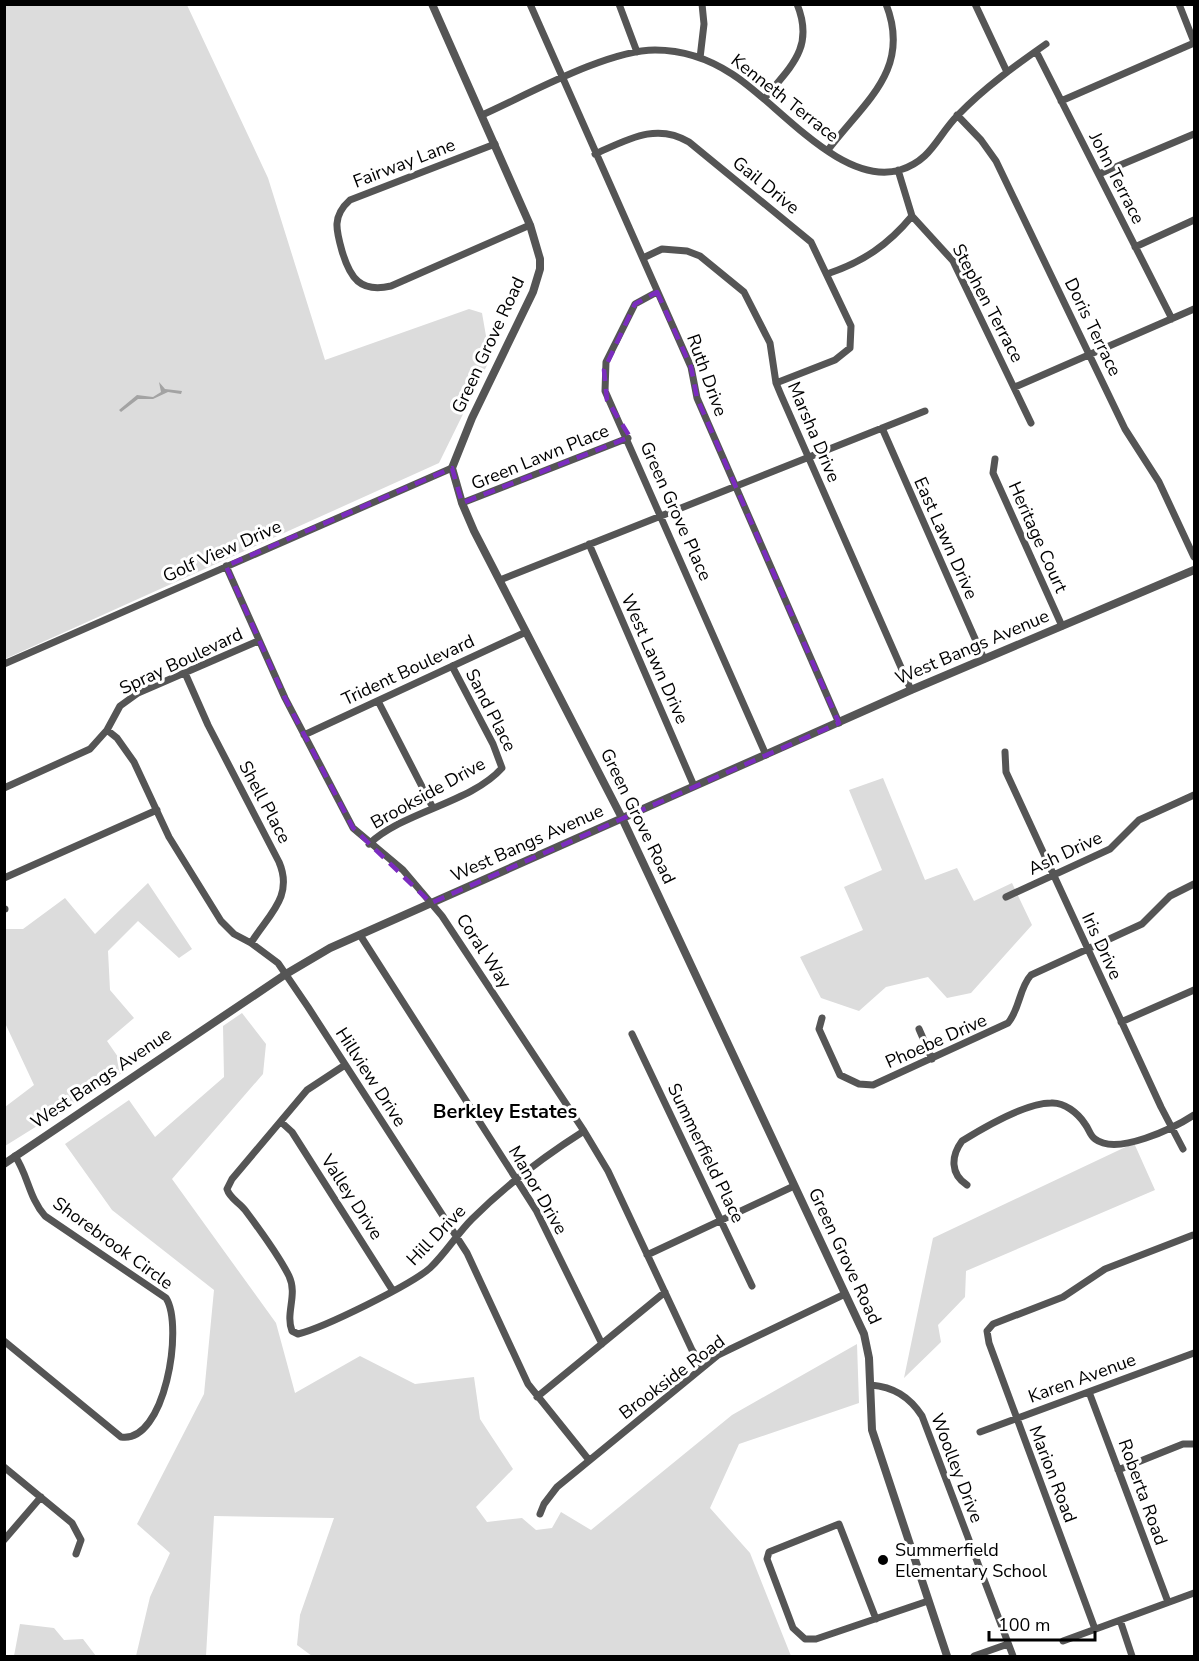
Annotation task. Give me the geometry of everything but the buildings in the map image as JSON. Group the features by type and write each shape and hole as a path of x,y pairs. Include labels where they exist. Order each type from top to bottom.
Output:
{"street":[{"name":"Green Grove Road","path":"432,4 530,225 540,259 538,277 523,315 472,418 452,468 462,503 622,818 866,1341 872,1430 947,1656"},
{"name":"Ruth Drive","path":"530,4 691,367 697,398 839,723"},
{"path":"619,4 637,52"},
{"path":"700,58 704,24 702,4"},
{"path":"764,99 794,62 802,47 804,25 796,4"},
{"path":"828,150 880,86 890,67 895,36 886,4"},
{"path":"975,4 1007,72"},
{"path":"1061,101 1194,42 1179,4"},
{"path":"898,170 930,152 957,116 1007,72 1046,44"},
{"name":"John Terrace","path":"1036,51 1172,319"},
{"name":"Kenneth Terrace","path":"482,115 606,60 637,52 672,52 700,58 733,74 842,160 862,169 898,170"},
{"name":"Doris Terrace","path":"957,116 981,140 996,161 1125,429 1165,494 1194,557"},
{"name":"Gail Drive","path":"596,154 647,133 667,133 683,139 806,237 816,250 851,326 850,348 848,352 835,360 776,383"},
{"path":"1099,174 1194,134"},
{"name":"Fairway Lane","path":"495,144 350,200 343,207 335,227 347,269 353,277 371,287 391,286 530,225"},
{"name":"Stephen Terrace","path":"898,170 912,216 953,261 1031,423"},
{"path":"828,274 854,264 880,249 912,216"},
{"path":"1136,247 1194,220"},
{"name":"Marsha Drive","path":"643,258 662,249 687,251 700,256 741,290 751,303 770,343 776,383 911,690"},
{"name":"Green Grove Place","path":"657,292 634,304 604,370 607,400 628,438 766,754"},
{"path":"1015,387 1194,309"},
{"path":"500,580 925,411"},
{"name":"East Lawn Drive","path":"882,428 984,659"},
{"name":"Green Lawn Place","path":"462,503 628,438"},
{"name":"Heritage Court","path":"995,459 993,473 1062,626"},
{"name":"Golf View Drive","path":"4,664 452,468"},
{"name":"West Lawn Drive","path":"589,544 694,786"},
{"name":"Coral Way","path":"226,566 258,641 353,828 369,844 403,870 431,903 584,1131 608,1171 703,1367"},
{"name":"West Bangs Avenue","path":"4,1164 316,955 911,690 1194,570"},
{"name":"Trident Boulevard","path":"304,735 526,632"},
{"name":"Spray Boulevard","path":"5,785 84,753 106,730 120,706 126,701 258,641"},
{"name":"Sand Place","path":"452,666 493,744 502,768"},
{"name":"Shell Place","path":"185,673 208,725 279,862 284,877 284,894 279,905 251,943"},
{"path":"378,700 433,808"},
{"name":"Hillview Drive","path":"106,730 117,738 134,762 169,837 221,921 234,934 251,943 278,963 286,974 456,1236 537,1397 589,1460"},
{"name":"Iris Drive","path":"1005,752 1006,772 1121,1022 1183,1149"},
{"name":"Brookside Drive","path":"369,844 381,832 471,789 502,768"},
{"name":"Ash Drive","path":"1006,897 1110,849 1139,820 1194,795"},
{"path":"4,878 157,810"},
{"name":"Phoebe Drive","path":"822,1018 819,1029 836,1070 851,1082 873,1085 1008,1023 1017,1011 1025,984 1031,975 1146,922 1170,896 1194,884"},
{"name":"Manor Drive","path":"360,935 536,1210 602,1344"},
{"path":"1121,1022 1194,990"},
{"path":"919,1029 932,1059"},
{"name":"Summerfield Place","path":"632,1034 752,1286"},
{"path":"281,1122 311,1087 345,1065"},
{"path":"967,1185 956,1173 953,1161 954,1152 962,1141 1036,1105 1051,1102 1064,1105 1084,1122 1094,1138 1106,1145 1118,1145 1141,1139 1194,1115"},
{"name":"Hill Drive","path":"281,1122 232,1179 228,1193 244,1209 288,1275 293,1293 289,1322 292,1331 295,1332 306,1332 393,1291 430,1268 456,1236 517,1179 584,1131"},
{"name":"Valley Drive","path":"281,1122 292,1132 393,1291"},
{"name":"Shorebrook Circle","path":"4,1341 121,1437 132,1437 145,1429 168,1382 171,1309 166,1298 45,1216 35,1203 24,1170 15,1156"},
{"path":"647,1255 794,1186"},
{"name":"Marion Road","path":"1095,1629 1016,1419 989,1343 988,1328 999,1321 1063,1297 1105,1269 1193,1235"},
{"path":"537,1397 665,1292"},
{"name":"Brookside Road","path":"540,1514 550,1494 703,1367 729,1349 845,1294"},
{"name":"Karen Avenue","path":"980,1432 1194,1353"},
{"name":"Woolley Drive","path":"870,1385 899,1392 910,1400 922,1416 1013,1656"},
{"name":"Roberta Road","path":"1089,1392 1168,1602"},
{"path":"1118,1470 1183,1443 1194,1444"},
{"path":"4,1467 72,1523 81,1540 76,1554"},
{"path":"4,1540 41,1497"},
{"path":"876,1618 839,1524 769,1552 767,1559 793,1628 799,1636 816,1640 928,1600"},
{"path":"1063,1641 1194,1593"},
{"path":"1120,1620 1132,1656"},
{"path":"974,1656 1008,1644"}],"highlighted area":[{"path":"657,292 691,367 697,398 839,723 431,903 353,828 285,698 226,566 452,468 462,503 630,437 607,400 604,370 635,304"}],"shaded area":[{"path":"4,5 187,5 268,178 325,360 469,309 482,313 490,359 439,463 5,659"},
{"path":"159,382 165,389 182,391 181,394 168,392 153,399 138,399 121,412 119,410 137,395 153,397 161,392"},
{"path":"883,778 925,880 957,868 974,901 1012,883 1032,925 971,993 947,998 928,977 886,987 859,1011 821,998 800,957 863,930 844,887 882,870 849,790"},
{"path":"148,883 192,949 179,958 138,921 108,951 110,990 134,1018 107,1041 127,1070 5,1146 5,1107 34,1085 5,1023 5,929 23,929 65,898 95,934"},
{"path":"242,1013 266,1044 263,1074 172,1179 276,1323 295,1393 360,1356 415,1384 474,1377 480,1419 513,1469 476,1507 487,1522 522,1518 536,1530 552,1528 561,1512 591,1530 732,1415 857,1344 859,1403 739,1444 710,1508 750,1553 791,1656 312,1656 297,1645 300,1615 334,1518 214,1516 206,1656 136,1656 150,1597 170,1553 137,1524 204,1394 214,1290 112,1210 65,1144 129,1100 155,1137 224,1077 223,1026"},
{"path":"1134,1143 1155,1190 966,1271 965,1297 938,1325 941,1342 904,1378 933,1238"},
{"path":"20,1624 54,1628 64,1640 83,1639 96,1656 14,1656"}],"place":[{"name":"Summerfield Elementary School","path":"883,1560"}],"district":[{"name":"Berkley Estates","path":"505,1111"}]}
